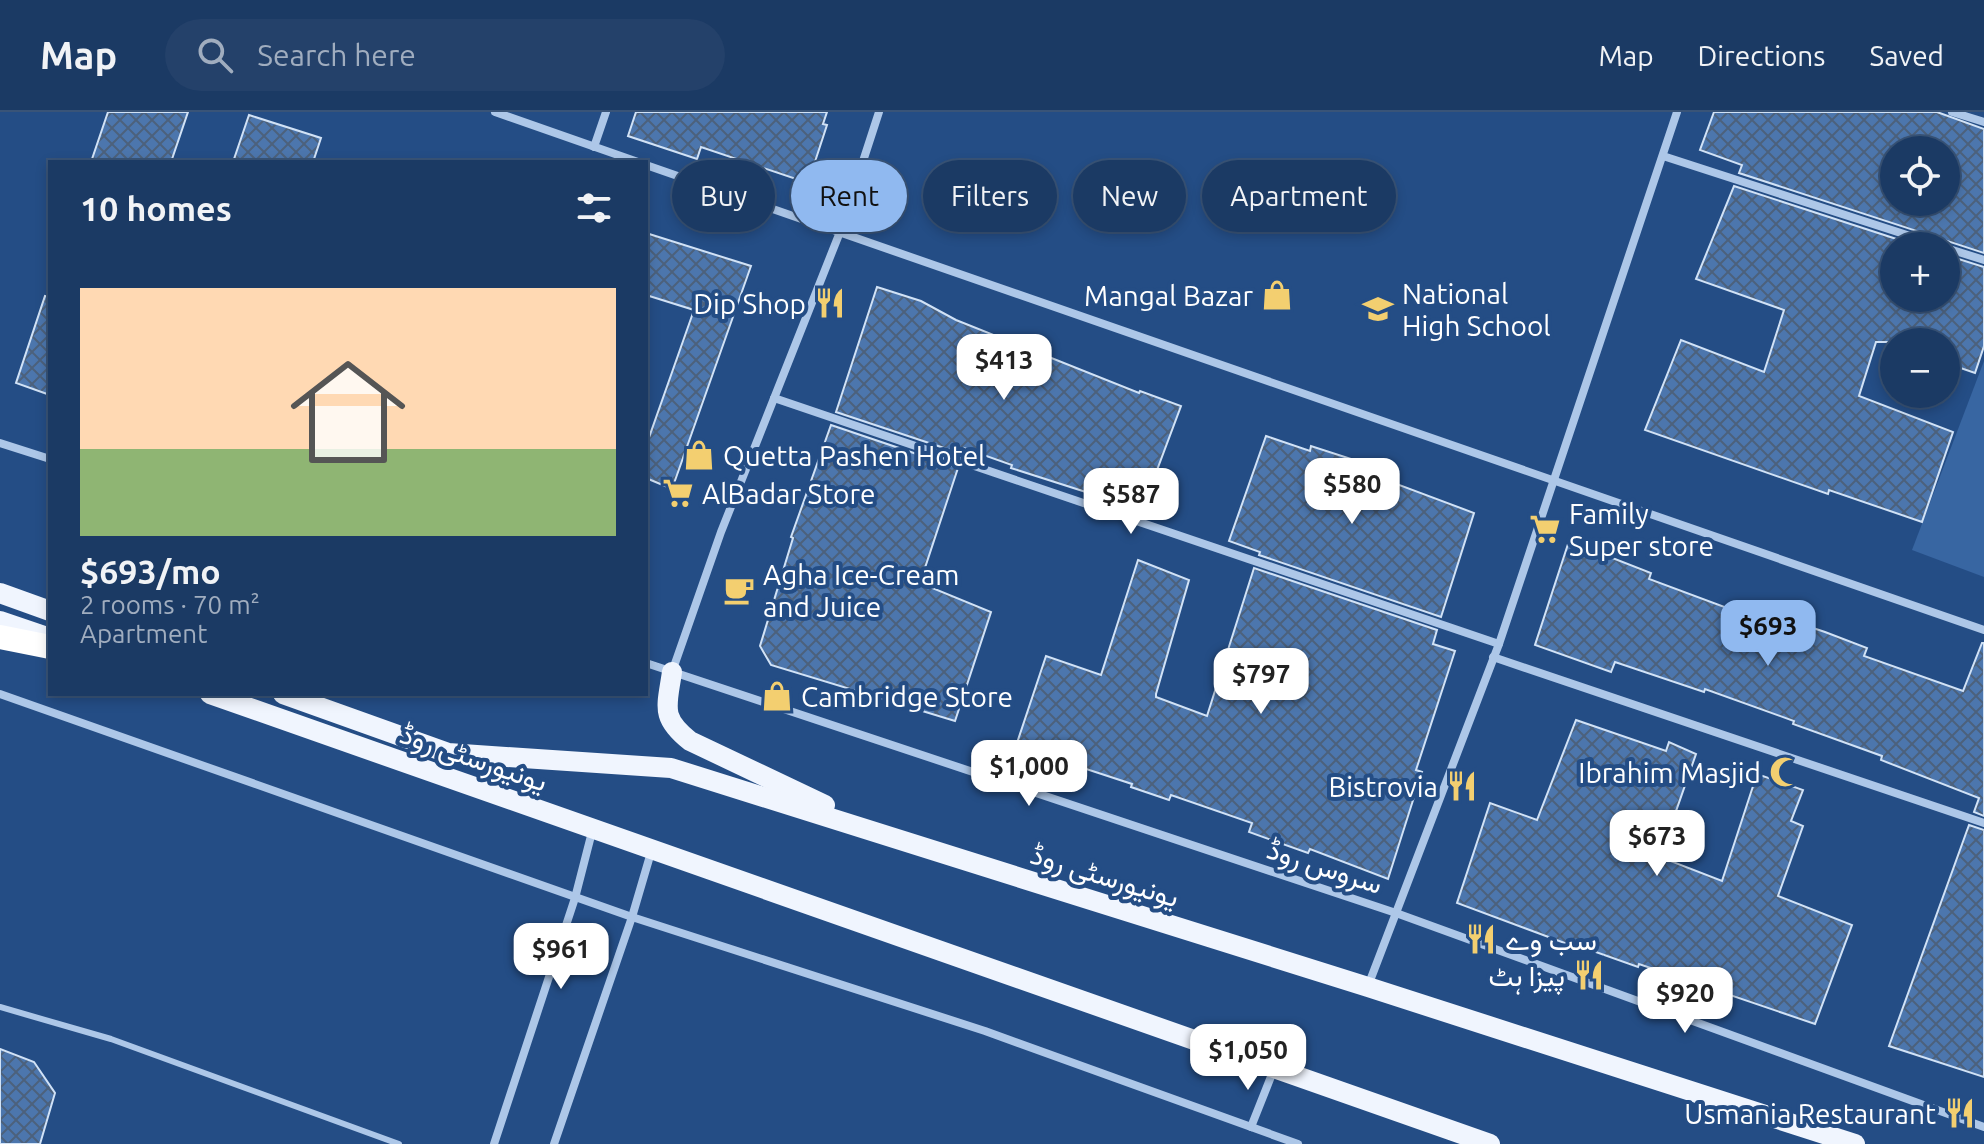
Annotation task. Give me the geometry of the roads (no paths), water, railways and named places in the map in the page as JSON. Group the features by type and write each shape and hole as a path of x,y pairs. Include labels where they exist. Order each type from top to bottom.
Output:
{"highway":[{"path":"0,637 48,647"}],"main road":[{"path":"0,593 48,610"},
{"path":"0,621 48,637"},
{"path":"672,672 667,713 674,729 690,741 895,838"},
{"name":"یونیورسٹی روڈ","path":"216,696 1490,1144"},
{"name":"یونیورسٹی روڈ","path":"289,696 448,753 671,768 1855,1144"}],"street":[{"path":"495,112 632,160"},
{"path":"594,147 606,112"},
{"path":"863,160 879,112"},
{"path":"1368,987 1499,644 1677,112"},
{"path":"1952,112 1984,122"},
{"path":"1663,156 1898,232"},
{"path":"648,166 791,215"},
{"path":"672,672 721,532 840,232 1984,630"},
{"path":"1960,252 1984,260"},
{"path":"774,398 1499,644"},
{"path":"0,443 48,458"},
{"path":"1493,657 1984,823"},
{"name":"سروس روڈ","path":"648,664 1396,913 1984,1127"},
{"path":"0,694 575,898 985,1031 1298,1144"},
{"path":"494,1144 575,898 593,828"},
{"path":"554,1144 653,848"},
{"path":"1251,1127 1275,1068"}],"lane":[{"path":"0,1007 111,1039 399,1144"}],"place":[{"name":"Mangal Bazar","path":"1277,295"},
{"name":"Dip Shop","path":"830,303"},
{"name":"National High School","path":"1378,309"},
{"name":"Quetta Pashen Hotel","path":"699,455"},
{"name":"AlBadar Store","path":"678,493"},
{"name":"Family Super store","path":"1545,529"},
{"name":"Agha Ice-Cream and Juice","path":"739,590"},
{"name":"Cambridge Store","path":"777,696"},
{"name":"Ibrahim Masjid","path":"1785,772"},
{"name":"Bistrovia","path":"1462,786"},
{"name":"سب وے","path":"1481,939"},
{"name":"پیزا ہٹ","path":"1589,975"},
{"name":"Usmania Restaurant","path":"1960,1113"}]}
